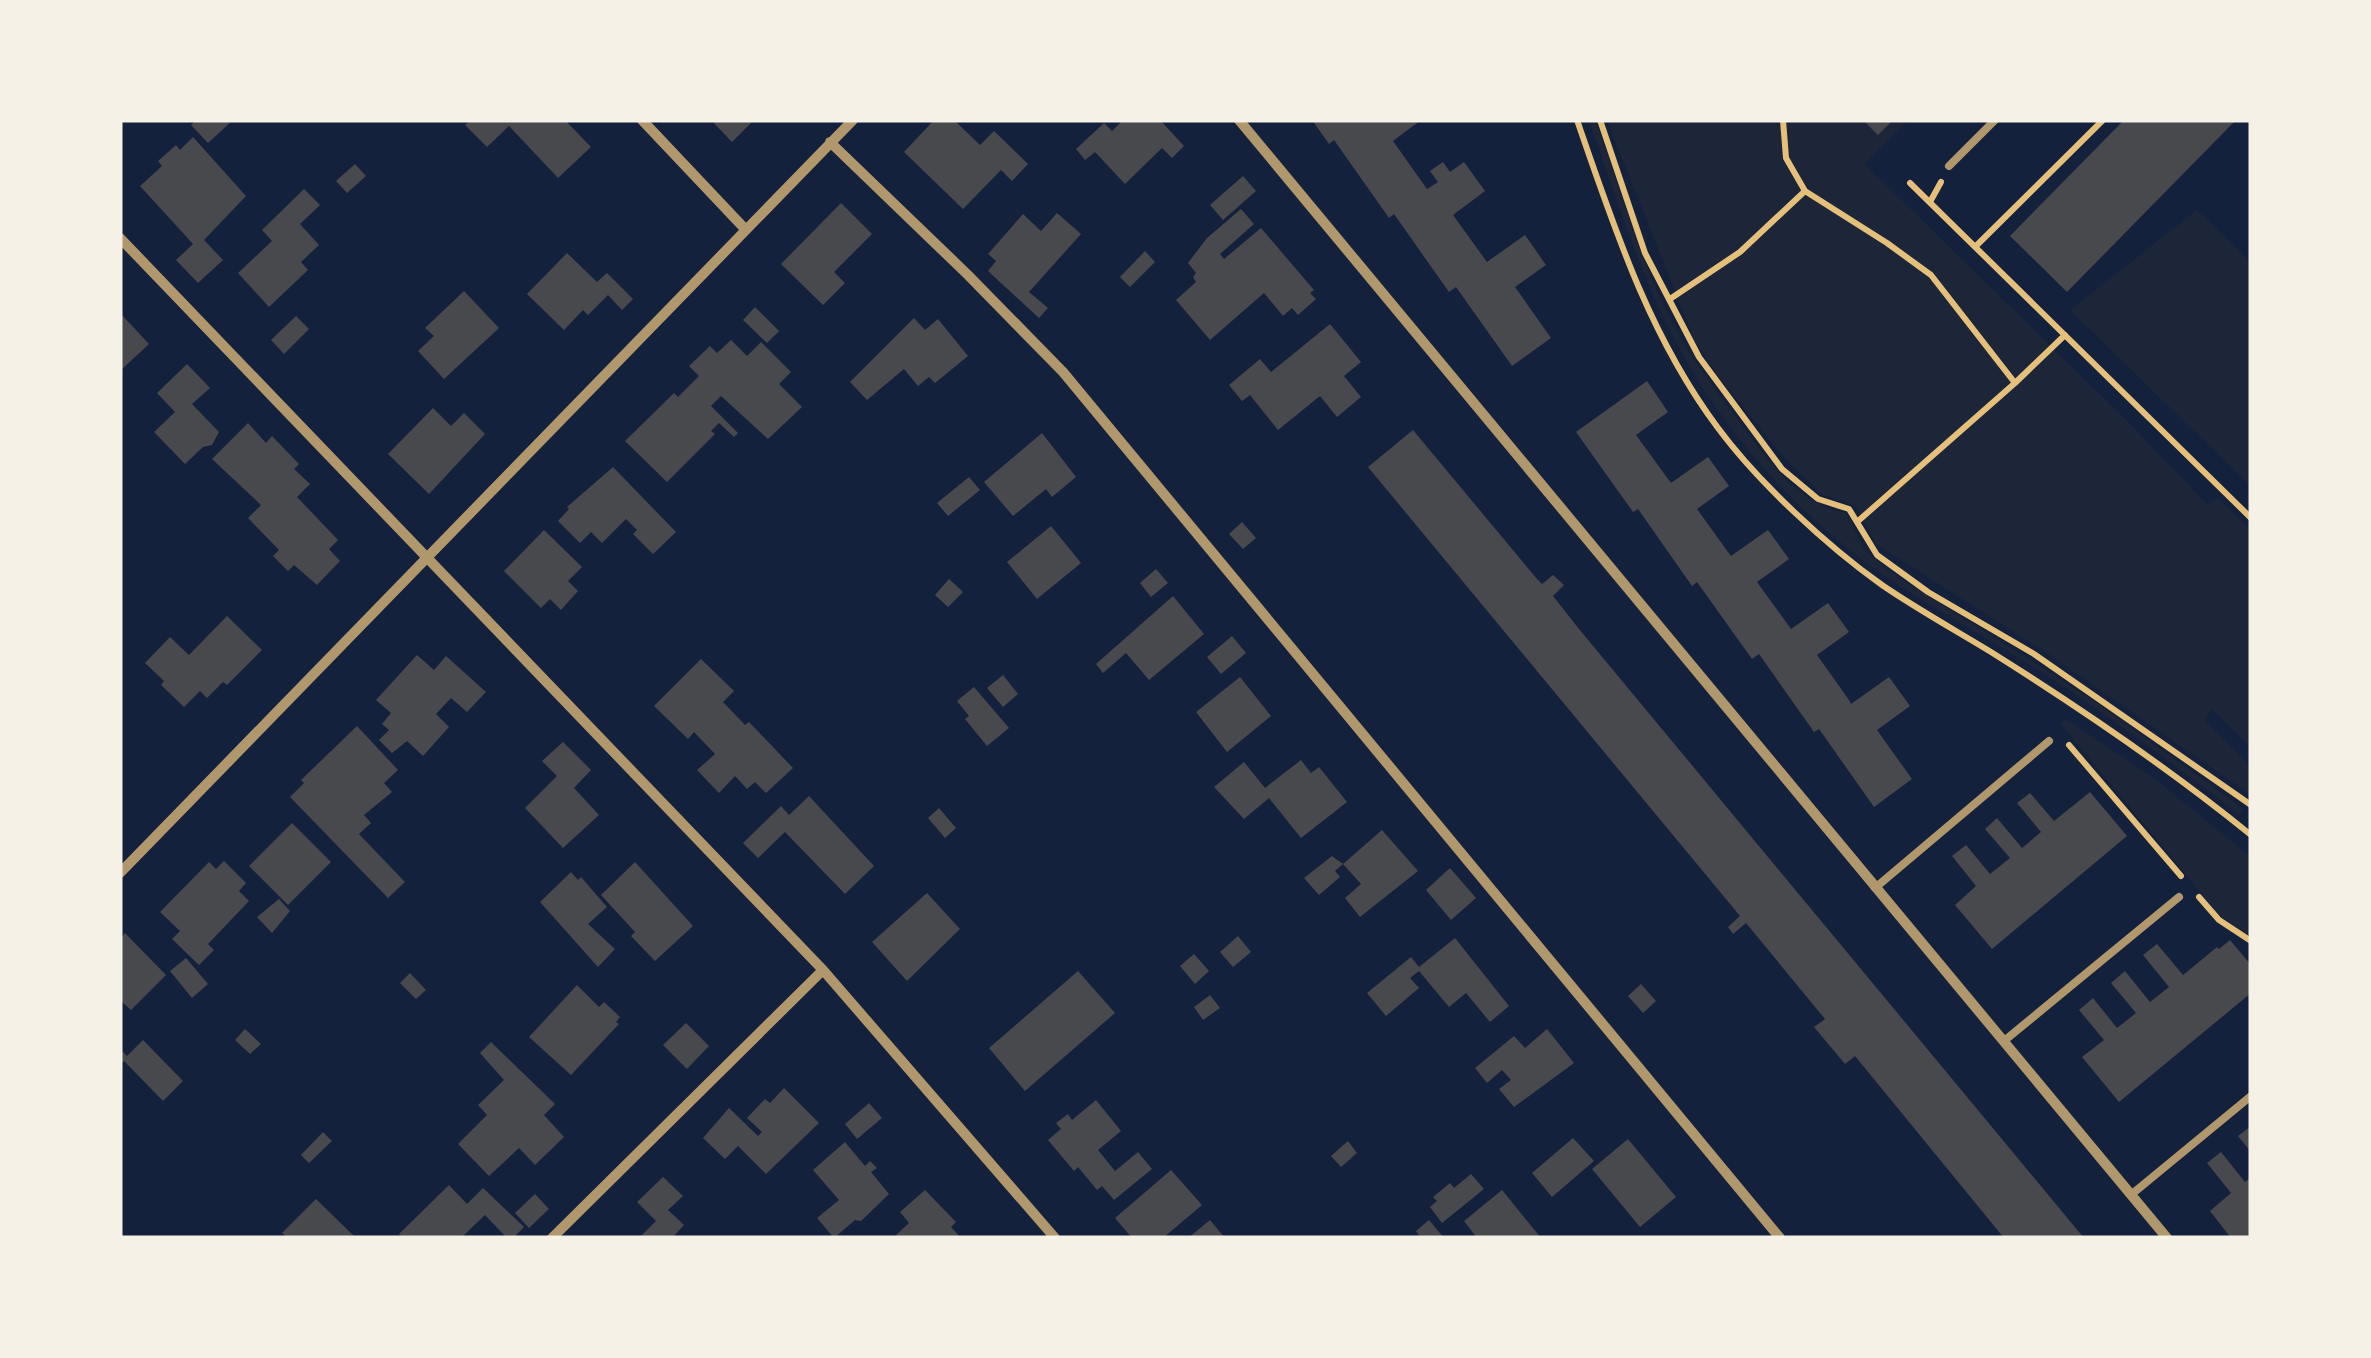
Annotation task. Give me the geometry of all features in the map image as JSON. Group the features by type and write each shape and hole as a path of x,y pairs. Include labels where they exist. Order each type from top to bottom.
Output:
{"street":[{"path":"642,120 746,230"},
{"path":"120,873 852,120"},
{"path":"1239,120 2167,1238"},
{"path":"830,142 1063,372 1780,1238"},
{"path":"120,238 822,970 1055,1238"},
{"path":"552,1238 822,970"}],"lane":[{"path":"1949,166 1995,120"},
{"path":"1875,888 2049,741"},
{"path":"2004,1041 2179,897"},
{"path":"2132,1194 2251,1096"}],"path":[{"path":"1577,120 1627,263 1652,316 1717,427 1743,459 1826,540 1880,583 1993,653 2159,766 2251,836"},
{"path":"1600,120 1645,253 1699,357 1782,470 1818,499 1850,508 1877,556 1928,592 2034,654 2251,805"},
{"path":"1783,120 1786,158 1805,192 1931,275 2015,383"},
{"path":"1976,247 2104,120"},
{"path":"1910,183 2251,518"},
{"path":"1670,299 1740,252 1805,192"},
{"path":"1857,522 2065,335"},
{"path":"2063,717 2073,708"},
{"path":"2066,741 2219,920 2251,941"}],"shaded area":[{"path":"1589,120 1595,120 1639,246 1671,320 1705,376 1787,481 1813,501 1846,513 1864,549 1887,570 2090,698 2244,809 2239,814 2068,690 1882,574 1813,519 1772,477 1717,409 1657,305"},
{"path":"1607,120 1909,120 1865,164 2208,505 2218,498 2251,530 2251,748 2212,709 2205,720 2251,766 2251,795 2050,655 1876,544 1856,506 1821,494 1781,454 1718,376 1693,337"},
{"path":"2197,210 2251,262 2251,487 2070,310"},
{"path":"2066,719 2154,778 2251,857 2251,936 2221,917 2060,723"}],"building":[{"path":"196,120 233,120 208,143 191,125"},
{"path":"471,120 565,120 591,147 558,178 509,126 487,147 465,125"},
{"path":"711,120 754,120 732,142"},
{"path":"934,120 954,120 980,145 994,131 1028,164 1012,181 1001,170 963,209 904,152"},
{"path":"1123,120 1160,120 1184,146 1172,158 1162,148 1125,184 1095,152 1085,160 1076,149 1104,123 1112,131"},
{"path":"1312,120 1421,120 1393,141 1427,189 1438,182 1430,171 1443,162 1450,172 1464,162 1485,191 1453,215 1487,262 1525,235 1546,265 1515,287 1551,338 1512,366 1456,287 1449,292 1394,214 1389,218 1334,140 1329,144"},
{"path":"1863,120 1893,120 1878,135"},
{"path":"2124,120 2236,120 2067,292 2010,236"},
{"path":"193,137 246,196 204,240 223,260 198,283 176,260 193,244 140,186 162,166 158,161 176,145 180,150"},
{"path":"355,164 366,176 347,193 336,181"},
{"path":"1243,176 1256,191 1223,220 1210,205"},
{"path":"304,189 320,205 300,224 319,245 301,262 308,270 269,307 238,273 272,241 262,230"},
{"path":"841,203 872,234 834,272 845,283 823,305 781,264"},
{"path":"1241,209 1254,224 1220,254 1224,259 1261,228 1314,290 1310,293 1316,299 1298,315 1292,308 1283,316 1264,293 1210,340 1176,300 1196,282 1196,273 1188,263 1207,238"},
{"path":"1057,213 1081,234 1029,292 1048,308 1039,318 988,271 996,261 988,254 1023,214 1041,231"},
{"path":"1145,251 1155,262 1130,287 1120,277"},
{"path":"567,253 597,282 607,273 633,299 622,310 608,295 588,315 583,310 564,330 527,294"},
{"path":"464,291 499,328 444,379 418,351 434,336 425,328"},
{"path":"755,307 779,331 767,343 743,320"},
{"path":"120,313 149,344 120,371"},
{"path":"296,316 309,329 284,354 271,340"},
{"path":"914,318 925,330 938,319 968,356 935,383 929,377 918,386 904,369 867,400 850,382"},
{"path":"1330,324 1361,362 1344,376 1361,397 1337,417 1320,396 1278,430 1250,395 1242,401 1229,385 1260,359 1271,372"},
{"path":"731,340 747,356 761,342 791,372 779,384 802,407 768,439 721,396 711,406 738,433 734,437 719,423 711,431 715,434 667,482 625,441 674,393 678,397 699,376 689,366 710,346 717,353"},
{"path":"187,364 210,388 192,404 219,432 212,445 203,447 185,464 154,432 175,412 157,393"},
{"path":"1647,381 1668,412 1636,435 1671,483 1708,457 1729,486 1697,509 1731,556 1768,530 1789,559 1757,582 1791,629 1828,603 1849,632 1817,655 1851,704 1889,677 1910,706 1877,730 1912,779 1874,807 1819,729 1814,732 1759,654 1752,659 1697,582 1692,586 1638,509 1633,512 1576,432"},
{"path":"433,408 451,426 464,413 485,434 429,494 388,454"},
{"path":"248,423 266,443 272,436 299,464 294,469 310,484 297,497 338,540 329,549 340,561 317,585 294,565 288,571 273,556 279,550 248,518 261,505 212,459"},
{"path":"1413,430 1537,579 1542,584 1553,575 1564,585 1553,596 1579,629 2084,1238 2004,1238 1855,1056 1845,1064 1814,1027 1825,1019 1746,923 1733,934 1728,927 1740,916 1368,467"},
{"path":"1042,433 1076,477 1052,497 1046,489 1013,516 984,482"},
{"path":"613,467 676,532 653,554 633,534 637,530 626,519 602,543 591,532 580,543 558,521 567,507"},
{"path":"969,477 980,490 948,516 937,503"},
{"path":"1242,522 1256,538 1243,549 1229,534"},
{"path":"1051,526 1081,563 1037,599 1007,562"},
{"path":"544,530 582,567 568,581 578,591 561,610 550,599 541,608 504,571"},
{"path":"1156,569 1168,583 1151,597 1140,583"},
{"path":"949,579 963,592 948,607 935,595"},
{"path":"1173,596 1204,634 1149,680 1126,653 1103,673 1096,664"},
{"path":"227,616 262,650 227,685 223,682 207,698 200,691 184,707 145,663 170,637 189,655"},
{"path":"1232,636 1246,653 1221,674 1207,657"},
{"path":"417,655 434,670 446,656 486,692 467,712 451,698 436,714 449,727 423,756 407,741 392,753 379,740 389,730 382,724 391,713 376,700"},
{"path":"701,659 734,691 723,702 745,725 749,722 793,768 766,793 755,782 747,789 735,776 719,793 697,770 715,754 694,732 688,739 654,706"},
{"path":"1003,675 1018,694 1003,707 987,688"},
{"path":"1240,677 1271,716 1227,752 1196,712"},
{"path":"974,687 1009,728 987,746 965,719 969,716 957,701"},
{"path":"357,726 398,770 384,783 392,792 364,815 371,823 359,834 405,882 388,898 290,797 304,783 301,780"},
{"path":"563,742 591,770 574,788 599,815 563,848 525,808 557,776 542,761"},
{"path":"1301,760 1311,773 1319,767 1347,802 1301,838 1269,798 1244,819 1214,787 1244,762 1265,788"},
{"path":"2090,792 2127,836 1992,949 1955,905 1976,886 1952,856 1966,845 1990,874 2010,858 1985,829 1997,818 2022,848 2041,832 2017,803 2030,793 2054,821"},
{"path":"809,796 874,866 845,894 785,832 758,858 743,843 781,806 789,815"},
{"path":"939,808 956,828 945,838 928,818"},
{"path":"292,823 331,862 288,905 249,866"},
{"path":"1382,830 1418,871 1360,917 1345,898 1361,884 1343,864"},
{"path":"1332,856 1343,864 1335,871 1340,877 1319,895 1304,878"},
{"path":"224,861 246,883 239,891 249,901 208,944 214,950 199,965 172,939 180,931 160,912 209,862 216,869"},
{"path":"635,862 693,926 655,961 601,895"},
{"path":"1450,868 1476,898 1451,920 1426,890"},
{"path":"571,872 578,880 581,877 607,907 588,924 615,949 598,967 540,902"},
{"path":"927,893 960,929 907,981 872,942"},
{"path":"279,899 290,911 272,933 257,917"},
{"path":"125,933 166,975 131,1010 120,1000 120,939"},
{"path":"1238,936 1251,952 1233,967 1220,952"},
{"path":"1455,938 1509,1006 1490,1022 1466,993 1449,1007 1419,971 1410,978 1419,988 1386,1016 1367,993 1411,957 1419,967"},
{"path":"2230,940 2251,965 2251,993 2119,1102 2082,1057 2104,1040 2079,1010 2093,998 2117,1028 2136,1013 2111,983 2125,971 2150,1002 2169,987 2143,955 2157,944 2183,975"},
{"path":"1194,954 1209,971 1195,984 1180,966"},
{"path":"186,958 208,984 192,998 170,971"},
{"path":"1078,971 1115,1013 1025,1091 989,1048"},
{"path":"410,973 426,990 416,999 400,983"},
{"path":"1641,984 1656,1001 1643,1013 1628,996"},
{"path":"577,985 599,1007 604,1002 620,1017 616,1022 619,1024 571,1075 529,1037"},
{"path":"1210,995 1220,1008 1203,1020 1194,1007"},
{"path":"686,1023 709,1046 687,1069 663,1045"},
{"path":"245,1029 261,1044 250,1054 235,1040"},
{"path":"1547,1029 1574,1063 1514,1107 1499,1089 1511,1080 1502,1070 1487,1083 1475,1068 1514,1036 1525,1048"},
{"path":"143,1040 183,1081 163,1101 124,1061 120,1065 120,1049 127,1056"},
{"path":"491,1042 555,1104 544,1115 564,1137 535,1165 519,1148 489,1176 458,1144 487,1115 478,1105 504,1080 480,1053"},
{"path":"784,1088 819,1123 766,1174 738,1146 725,1159 703,1138 729,1108 758,1136 762,1132 747,1118 765,1099 770,1103"},
{"path":"1096,1100 1121,1131 1098,1150 1115,1171 1138,1152 1152,1169 1114,1200 1102,1186 1097,1190 1078,1167 1074,1171 1048,1140 1061,1129 1056,1123 1068,1114 1072,1120"},
{"path":"869,1103 882,1118 857,1139 845,1124"},
{"path":"2251,1126 2251,1152 2238,1136"},
{"path":"323,1132 332,1141 309,1163 301,1155"},
{"path":"1573,1138 1594,1161 1552,1197 1532,1173"},
{"path":"1628,1139 1676,1197 1640,1227 1592,1169"},
{"path":"1348,1141 1357,1153 1341,1167 1331,1156"},
{"path":"845,1142 865,1166 870,1161 877,1168 871,1172 889,1194 861,1221 855,1220 834,1238 817,1218 839,1200 813,1170"},
{"path":"2221,1152 2245,1182 2251,1177 2251,1238 2231,1238 2210,1211 2231,1193 2207,1163"},
{"path":"1171,1170 1202,1205 1163,1238 1132,1238 1115,1218"},
{"path":"1471,1174 1484,1189 1442,1223 1430,1207 1437,1201 1433,1197 1450,1183 1454,1188"},
{"path":"663,1177 683,1196 668,1210 684,1225 672,1238 639,1238 656,1221 637,1202"},
{"path":"449,1185 467,1204 483,1188 524,1227 513,1238 507,1238 485,1215 461,1238 402,1238 399,1234"},
{"path":"925,1190 956,1222 951,1227 961,1238 896,1235 909,1223 900,1212"},
{"path":"1502,1190 1541,1238 1477,1238 1464,1221"},
{"path":"535,1194 549,1209 529,1228 515,1213"},
{"path":"316,1199 356,1238 288,1238 282,1233"},
{"path":"1210,1220 1225,1238 1188,1238"},
{"path":"1429,1220 1444,1238 1421,1238 1416,1231"}]}
